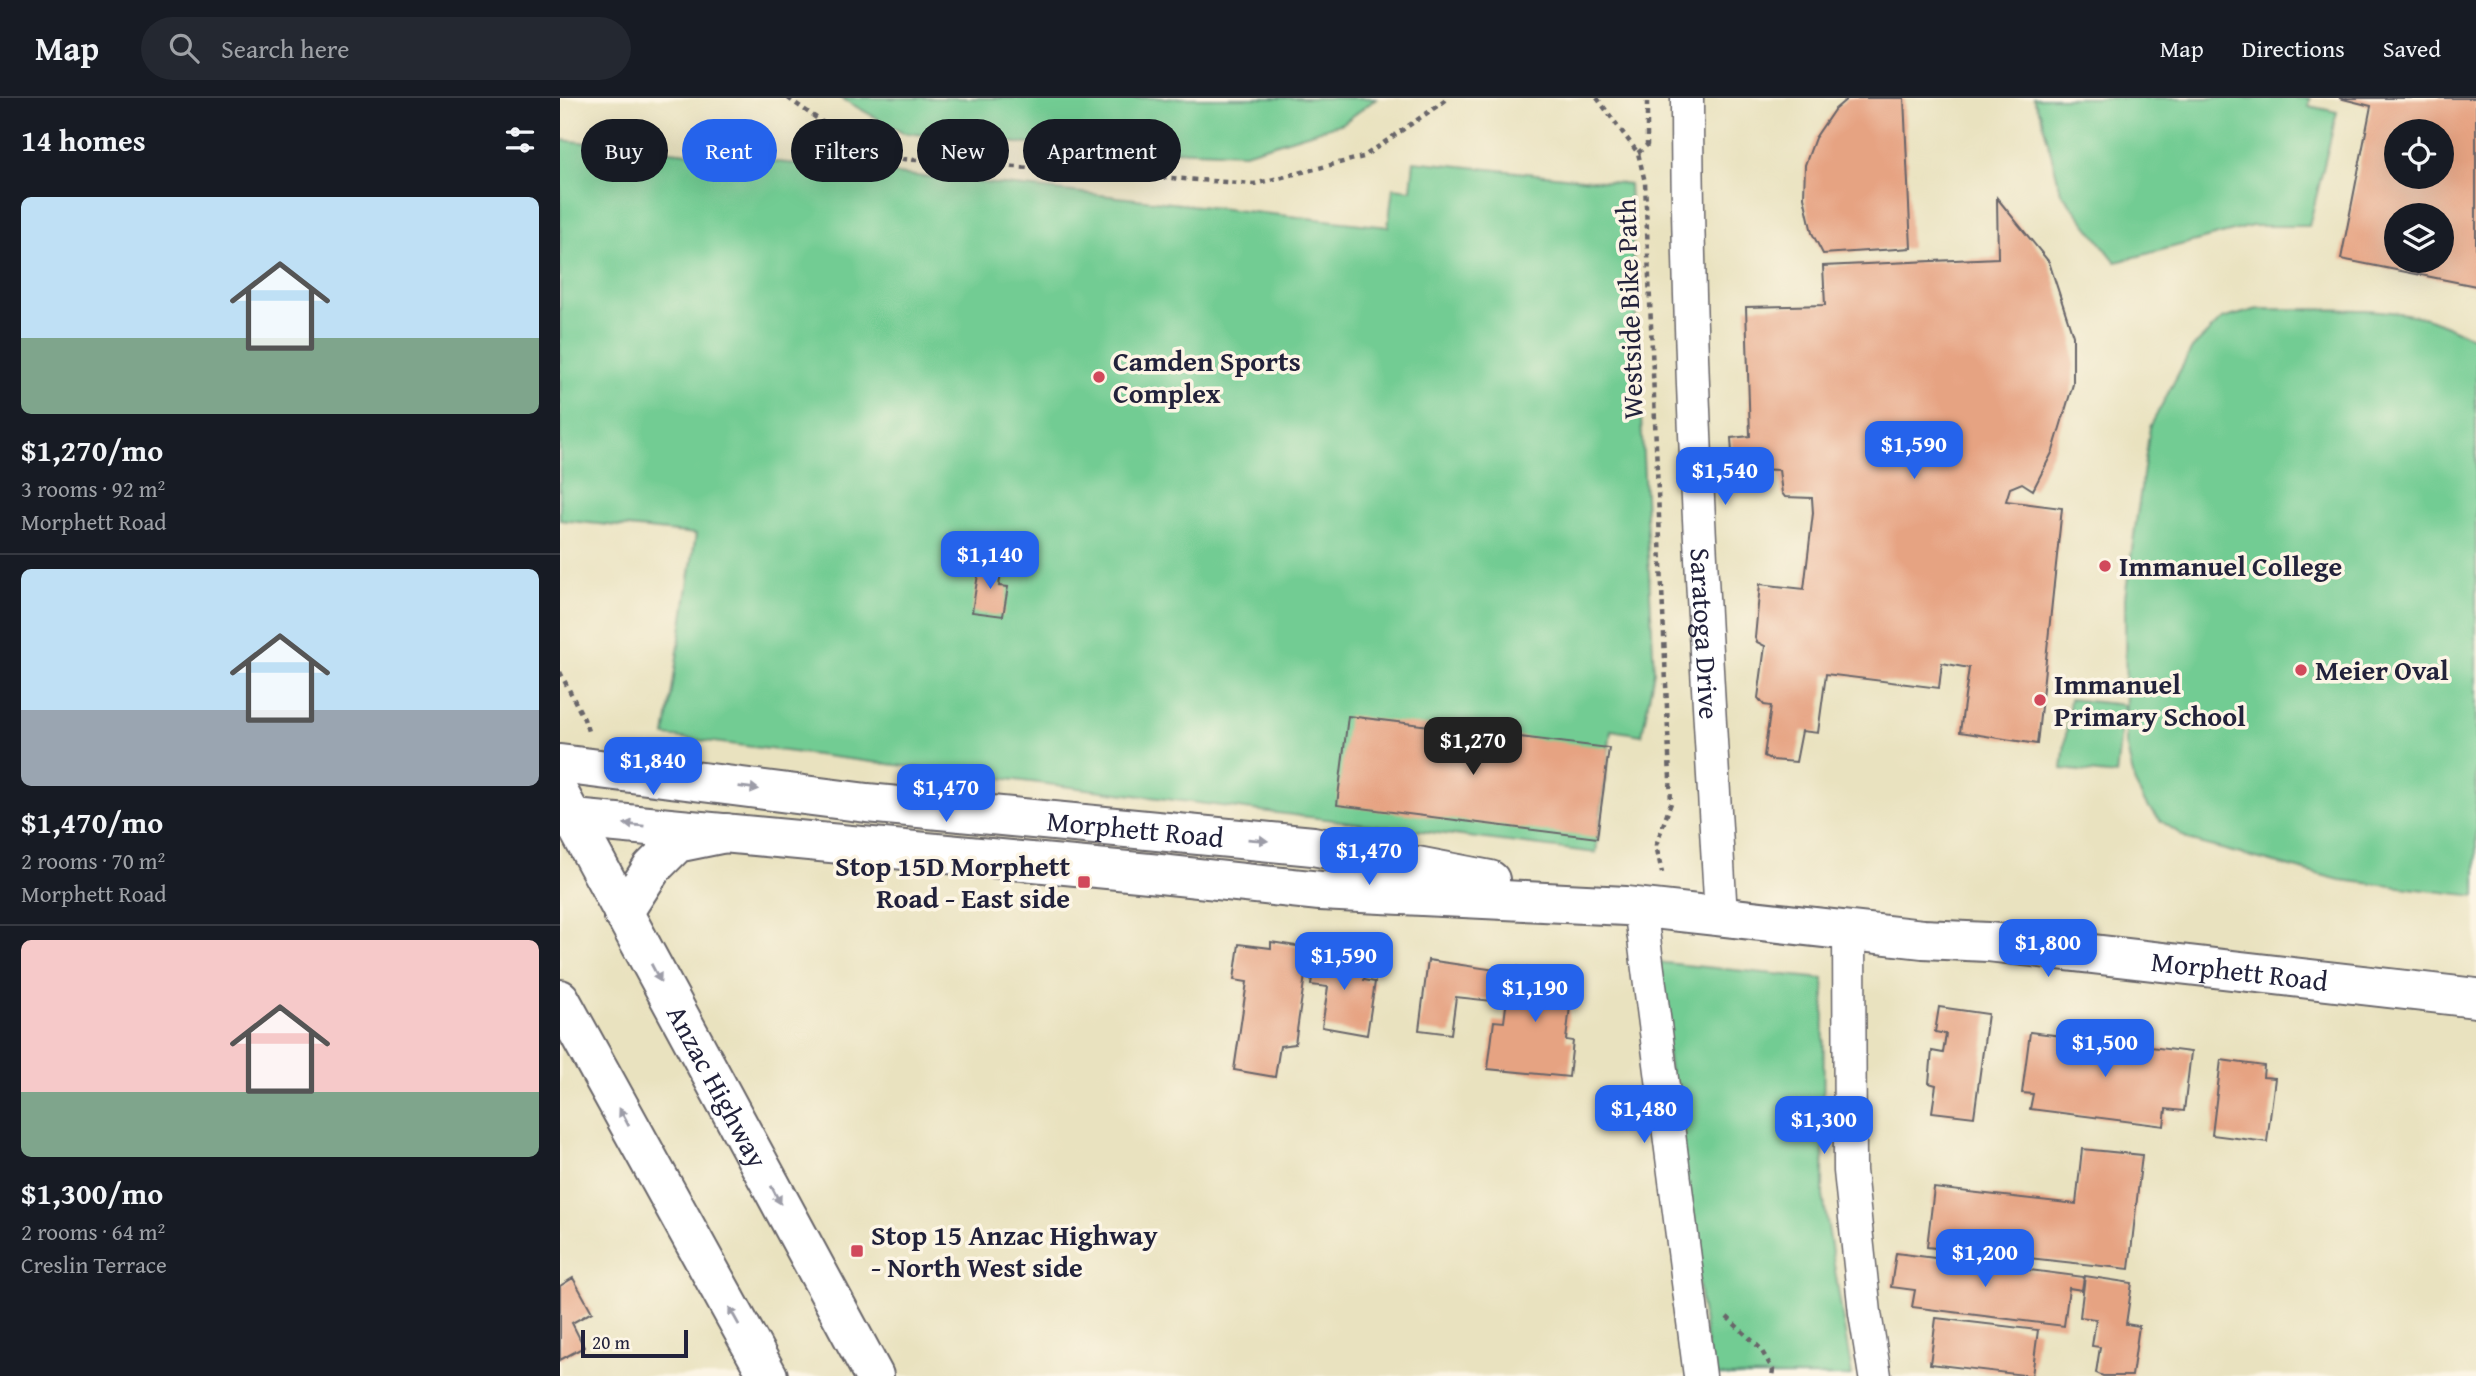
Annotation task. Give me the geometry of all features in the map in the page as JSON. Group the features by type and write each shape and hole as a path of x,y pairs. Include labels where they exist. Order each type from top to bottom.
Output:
{"main road":[{"name":"Morphett Road","path":"560,764 867,803 1313,846 1633,906 1721,917 1929,939 1988,942 2476,998"},
{"name":"Morphett Road","path":"567,807 726,833 1320,891 1633,906"},
{"name":"Anzac Highway","path":"567,807 874,1376"},
{"path":"623,913 652,868 677,843 726,833"},
{"path":"560,999 768,1376"}],"street":[{"name":"Saratoga Drive","path":"1687,98 1688,257 1705,649 1721,917"},
{"path":"1633,906 1700,1376"},
{"path":"1849,930 1850,1171 1864,1313 1875,1376"}],"path":[{"path":"788,98 831,129 903,159 1254,184 1363,157 1449,98"},
{"name":"Westside Bike Path","path":"1597,98 1638,153 1645,182 1671,803 1656,845 1660,867"},
{"path":"1638,153 1647,145 1647,98"},
{"path":"560,672 588,731"}],"green space":[{"path":"841,98 1377,98 1343,123 1245,153 1181,151 1181,119 1023,119 1023,144 1009,142 1009,119 917,119 917,134 903,133 903,119 878,119"},
{"path":"2033,98 2310,98 2309,106 2337,112 2309,226 2252,226 2116,262 2061,192 2041,115"},
{"name":"Camden Sports Complex","path":"560,140 581,142 581,182 668,182 668,151 682,152 682,182 777,182 777,162 791,163 791,182 903,182 903,175 917,176 917,182 976,182 1388,227 1393,188 1411,190 1414,161 1629,184 1654,671 1642,735 1611,730 1596,853 665,736 696,534 560,520"},
{"name":"Meier Oval","path":"2258,309 2365,310 2407,314 2432,320 2476,338 2476,896 2340,880 2191,841 2161,821 2145,803 2135,784 2126,744 2125,597 2150,427 2192,348 2222,319"},
{"path":"2070,699 2124,705 2116,775 2062,769"},
{"path":"1655,962 1824,979 1823,1196 1852,1376 1711,1376"}],"building":[{"path":"1848,98 1904,98 1911,248 1823,254 1812,233 1804,197 1805,165 1815,138 1834,110"},
{"path":"2339,98 2476,98 2476,286 2411,273 2454,273 2454,203 2384,203 2384,268 2341,259 2371,106"},
{"path":"1997,198 2049,262 2073,336 2073,384 2053,451 2033,490 2022,483 2010,488 2006,501 2062,508 2037,744 1960,732 1969,668 1942,663 1939,688 1826,674 1818,733 1802,731 1796,762 1772,760 1764,756 1771,706 1764,705 1758,698 1765,646 1755,638 1760,584 1804,589 1813,513 1812,498 1785,497 1779,470 1733,468 1731,438 1750,436 1746,307 1825,305 1823,266 1998,258"},
{"path":"980,562 1002,565 999,586 1008,587 1003,616 972,612"},
{"path":"1348,716 1609,748 1597,838 1337,805"},
{"path":"1271,942 1309,948 1295,1044 1280,1046 1275,1077 1234,1070 1247,982 1234,980 1239,944 1271,948"},
{"path":"1316,951 1367,960 1364,980 1375,982 1367,1035 1322,1027 1328,987 1311,985"},
{"path":"1428,960 1496,970 1492,1001 1456,997 1451,1034 1419,1030"},
{"path":"1511,966 1574,973 1566,1040 1573,1041 1569,1077 1488,1069 1494,1021 1504,1022"},
{"path":"1939,1007 1988,1014 1974,1117 1932,1112 1936,1085 1929,1083 1932,1051 1943,1053 1946,1034 1935,1032"},
{"path":"2030,1032 2191,1052 2184,1111 2166,1109 2164,1126 2030,1109 2033,1094 2022,1093"},
{"path":"2221,1060 2264,1066 2263,1077 2275,1078 2267,1142 2212,1135"},
{"path":"2082,1149 2142,1155 2129,1269 1927,1247 1934,1188 2076,1204"},
{"path":"1896,1253 2084,1277 2082,1290 2069,1288 2064,1326 1912,1307 1915,1290 1891,1287"},
{"path":"2085,1276 2132,1283 2126,1324 2139,1326 2132,1376 2103,1376 2096,1373 2100,1347 2092,1346 2096,1319 2080,1317"},
{"path":"573,1278 592,1312 572,1323 584,1347 560,1360 560,1286"},
{"path":"1936,1318 2038,1330 2032,1376 1930,1364"}],"place":[{"name":"Camden Sports Complex","path":"1099,377"},
{"name":"Immanuel College","path":"2105,566"},
{"name":"Meier Oval","path":"2301,670"},
{"name":"Immanuel Primary School","path":"2040,700"},
{"name":"Stop 15D Morphett Road - East side","path":"1084,882"},
{"name":"Stop 15 Anzac Highway - North West side","path":"857,1251"}]}
